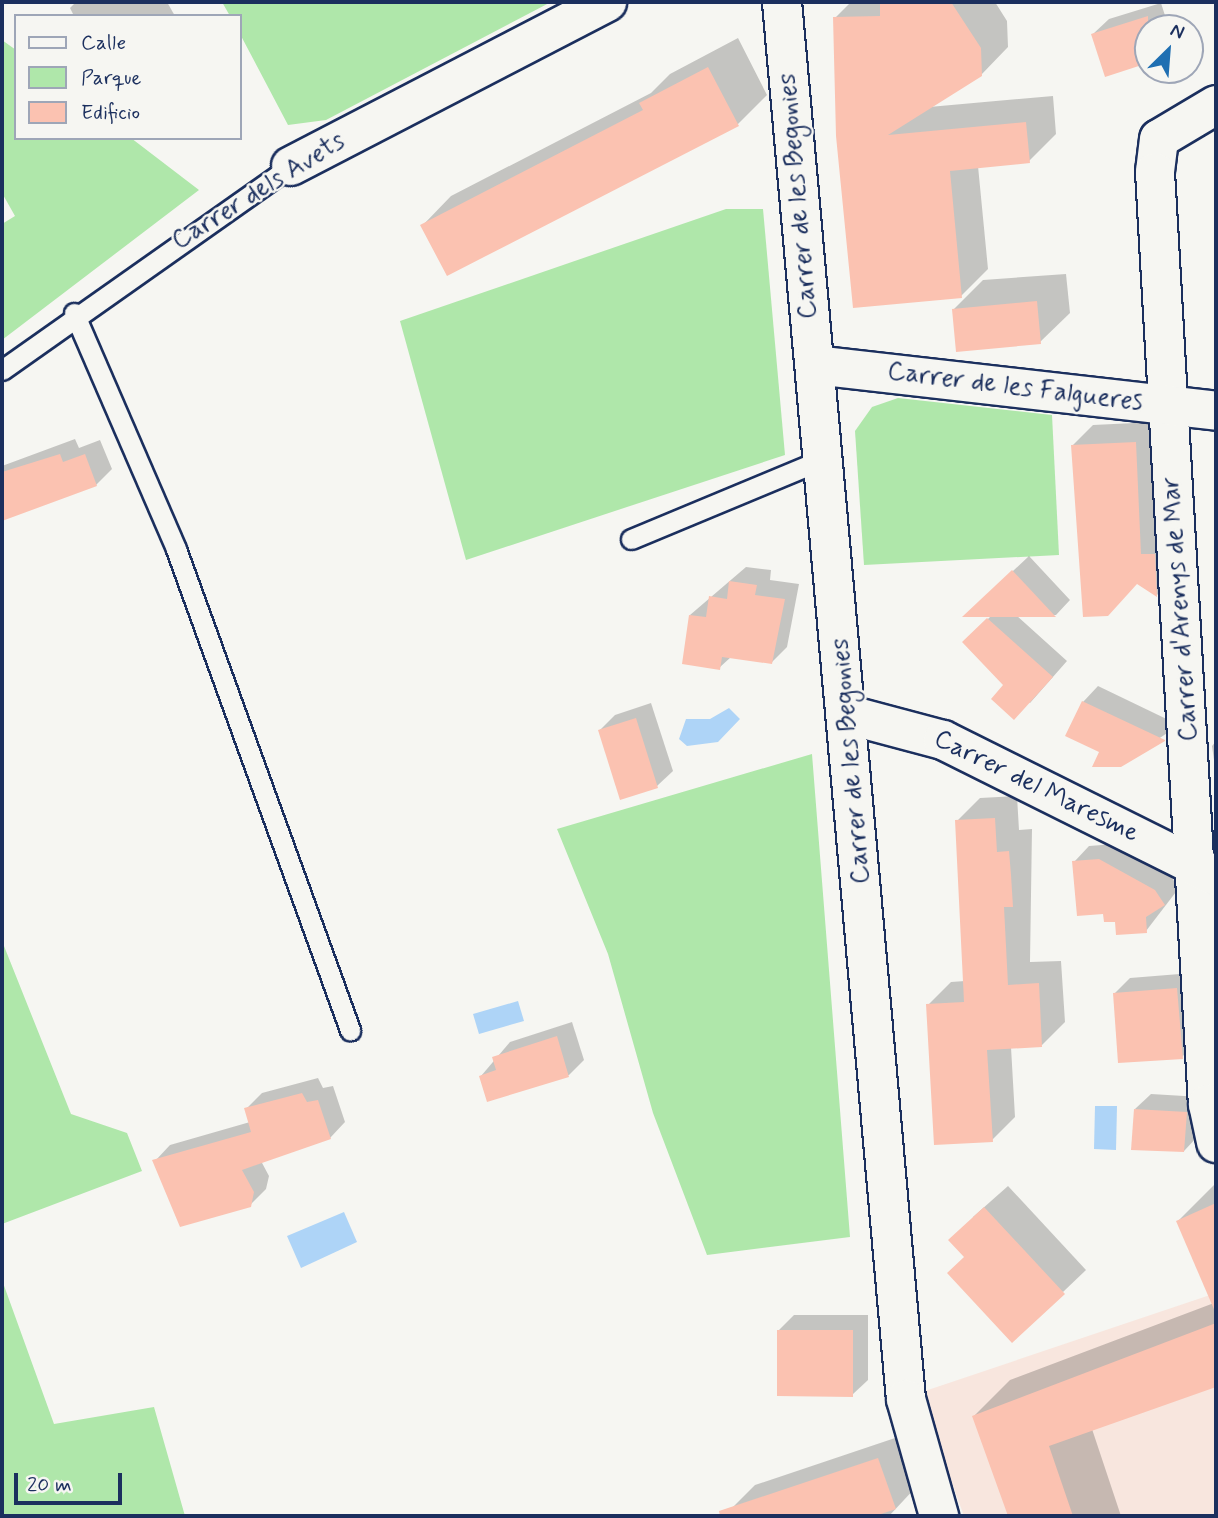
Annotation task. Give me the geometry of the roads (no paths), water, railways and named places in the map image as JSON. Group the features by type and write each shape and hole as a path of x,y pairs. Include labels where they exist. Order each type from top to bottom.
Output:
{"street":[{"name":"Carrer dels Avets","path":"291,166 607,2"},
{"name":"Carrer de les Begonies","path":"782,2 849,715 906,1399 939,1516"},
{"name":"Carrer d'Arenys de Mar","path":"1216,104 1159,139 1155,172 1168,406 1207,871 1208,1104 1216,1143"},
{"name":"Carrer de les Falgueres","path":"815,365 1216,411"},
{"name":"Carrer del Maresme","path":"849,715 943,740 1207,871"}],"lane":[{"name":"Carrer dels Avets","path":"2,370 74,313 291,166"},
{"path":"74,313 176,549 350,1030"},
{"path":"631,539 823,459"}],"water":[{"path":"729,708 740,719 718,742 687,746 679,739 686,719 710,719"},
{"path":"518,1001 524,1021 479,1034 473,1014"},
{"path":"1095,1106 1117,1106 1116,1150 1094,1149"},
{"path":"344,1212 357,1242 301,1268 287,1236"}]}
